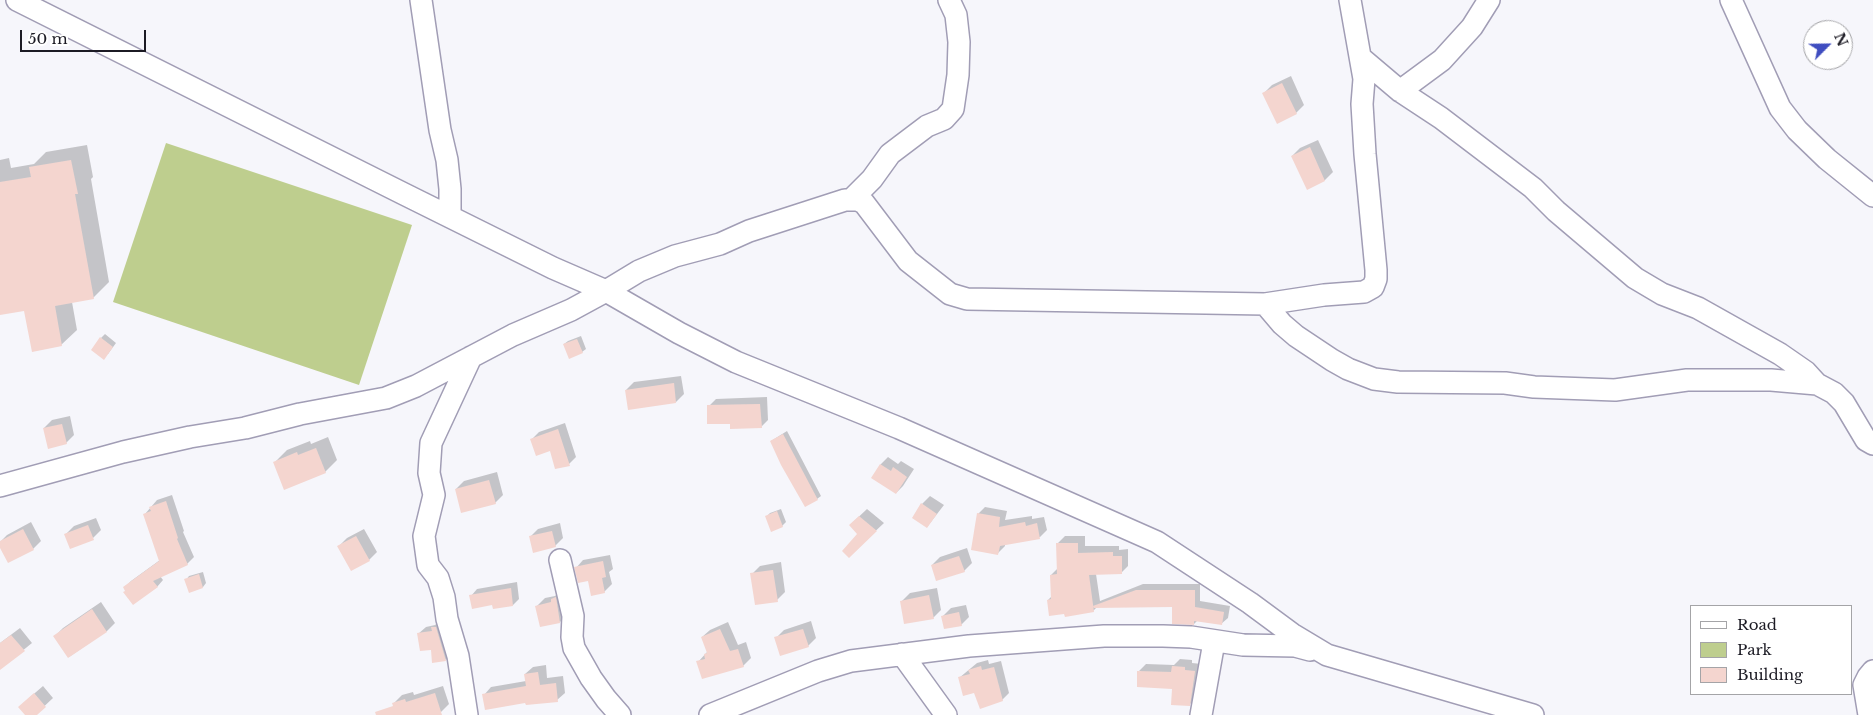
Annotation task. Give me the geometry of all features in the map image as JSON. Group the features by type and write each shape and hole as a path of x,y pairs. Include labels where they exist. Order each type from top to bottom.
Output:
{"street":[{"path":"17,0 553,268 606,292 736,362 899,428 1157,542 1250,603 1292,634 1327,655"},
{"path":"422,0 438,121 447,160 450,216"},
{"path":"852,200 872,179 890,154 927,126 944,119 953,109 958,75 959,42 956,15 949,0"},
{"path":"0,486 123,452 190,437 245,428 300,414 386,398 416,386 471,357 606,292 639,270 675,256 720,244 757,228 839,202 852,200 864,203 908,261 950,294 967,299 1265,304 1324,295 1364,292 1373,287 1376,279 1362,104 1364,79 1350,0"},
{"path":"1400,91 1442,60 1472,27 1489,0"},
{"path":"1731,0 1780,108 1797,130 1827,159 1873,196"},
{"path":"1361,58 1400,91 1441,118 1533,188 1563,218 1635,278 1662,294 1698,308 1780,354 1806,372 1817,384 1834,393 1844,403 1866,440 1873,444"},
{"path":"1265,304 1282,324 1296,336 1348,369 1374,379 1398,382 1505,383 1534,387 1615,390 1687,380 1771,380 1817,384"},
{"path":"467,715 458,656 447,619 444,597 438,578 428,564 424,536 434,495 429,472 431,443 471,357"},
{"path":"560,560 573,616 572,637 574,648 591,678 620,715"},
{"path":"710,715 802,678 851,661 1023,641 1104,636 1190,637 1243,645 1295,646 1533,715"},
{"path":"1201,715 1214,642"},
{"path":"902,654 946,715"},
{"path":"1869,715 1864,685 1873,671"}],"green space":[{"path":"166,143 412,225 359,385 113,302"}],"building":[{"path":"1282,83 1297,114 1277,124 1262,93"},
{"path":"1310,147 1325,181 1307,190 1291,156"},
{"path":"71,160 78,194 75,194 94,299 55,306 62,346 32,352 24,311 0,315 0,182 31,177 29,167"},
{"path":"100,337 113,347 104,360 91,350"},
{"path":"577,339 583,353 569,359 563,344"},
{"path":"674,383 676,403 628,410 625,390"},
{"path":"760,404 762,428 730,429 730,424 707,424 707,405"},
{"path":"62,424 67,444 48,449 43,428"},
{"path":"558,429 570,466 555,469 550,451 536,456 530,439"},
{"path":"783,434 818,500 805,507 781,465 770,441"},
{"path":"316,448 326,473 284,490 273,462 297,452 298,455"},
{"path":"880,464 891,471 893,467 907,477 896,494 871,478"},
{"path":"489,480 496,504 461,513 455,489"},
{"path":"166,501 177,539 188,565 153,581 158,587 133,605 123,592 125,591 123,587 159,561 143,514 151,511 149,507"},
{"path":"921,503 937,514 927,528 912,518"},
{"path":"777,511 783,527 771,532 765,516"},
{"path":"977,513 1000,517 999,527 1025,522 1026,526 1037,523 1040,539 1000,546 998,555 971,550"},
{"path":"859,516 877,531 849,558 842,551 857,534 849,525"},
{"path":"88,525 94,540 70,549 64,534"},
{"path":"23,529 34,550 8,563 0,548 0,541"},
{"path":"552,531 556,547 533,553 529,536"},
{"path":"356,536 370,561 351,571 337,546"},
{"path":"1056,543 1078,543 1078,553 1113,552 1113,556 1122,556 1122,574 1089,575 1094,612 1065,617 1064,614 1049,616 1047,600 1051,599 1050,575 1057,574"},
{"path":"959,556 965,572 936,581 931,565"},
{"path":"603,561 606,577 602,578 605,593 591,596 588,581 578,583 574,567"},
{"path":"773,570 778,602 755,605 750,573"},
{"path":"199,574 203,588 189,593 184,579"},
{"path":"511,588 513,606 493,609 492,605 472,609 469,595"},
{"path":"1136,590 1195,590 1195,607 1224,612 1222,625 1194,621 1194,625 1172,624 1172,607 1094,608 1093,606"},
{"path":"929,595 934,619 904,624 900,601"},
{"path":"556,597 560,623 540,627 535,606 551,602 551,599"},
{"path":"92,609 107,632 68,658 53,636"},
{"path":"959,612 962,626 944,629 941,616"},
{"path":"431,627 436,627 446,661 432,663 431,650 420,651 417,633 432,631"},
{"path":"720,629 730,651 738,649 744,667 702,679 696,661 705,659 704,654 707,653 701,637"},
{"path":"803,629 809,647 780,656 774,637"},
{"path":"11,635 25,651 0,670 0,643"},
{"path":"981,666 982,670 994,667 1003,701 980,709 974,693 963,696 958,677 970,674 968,670"},
{"path":"1172,666 1185,667 1185,670 1195,671 1190,706 1171,705 1172,689 1137,687 1137,671 1171,672"},
{"path":"538,672 540,685 556,683 558,702 526,705 525,703 485,710 482,694 526,686 524,674"},
{"path":"34,693 46,707 37,715 25,715 18,707"},
{"path":"435,693 442,715 376,715 375,712 393,706 392,703 405,699 406,702"}]}
